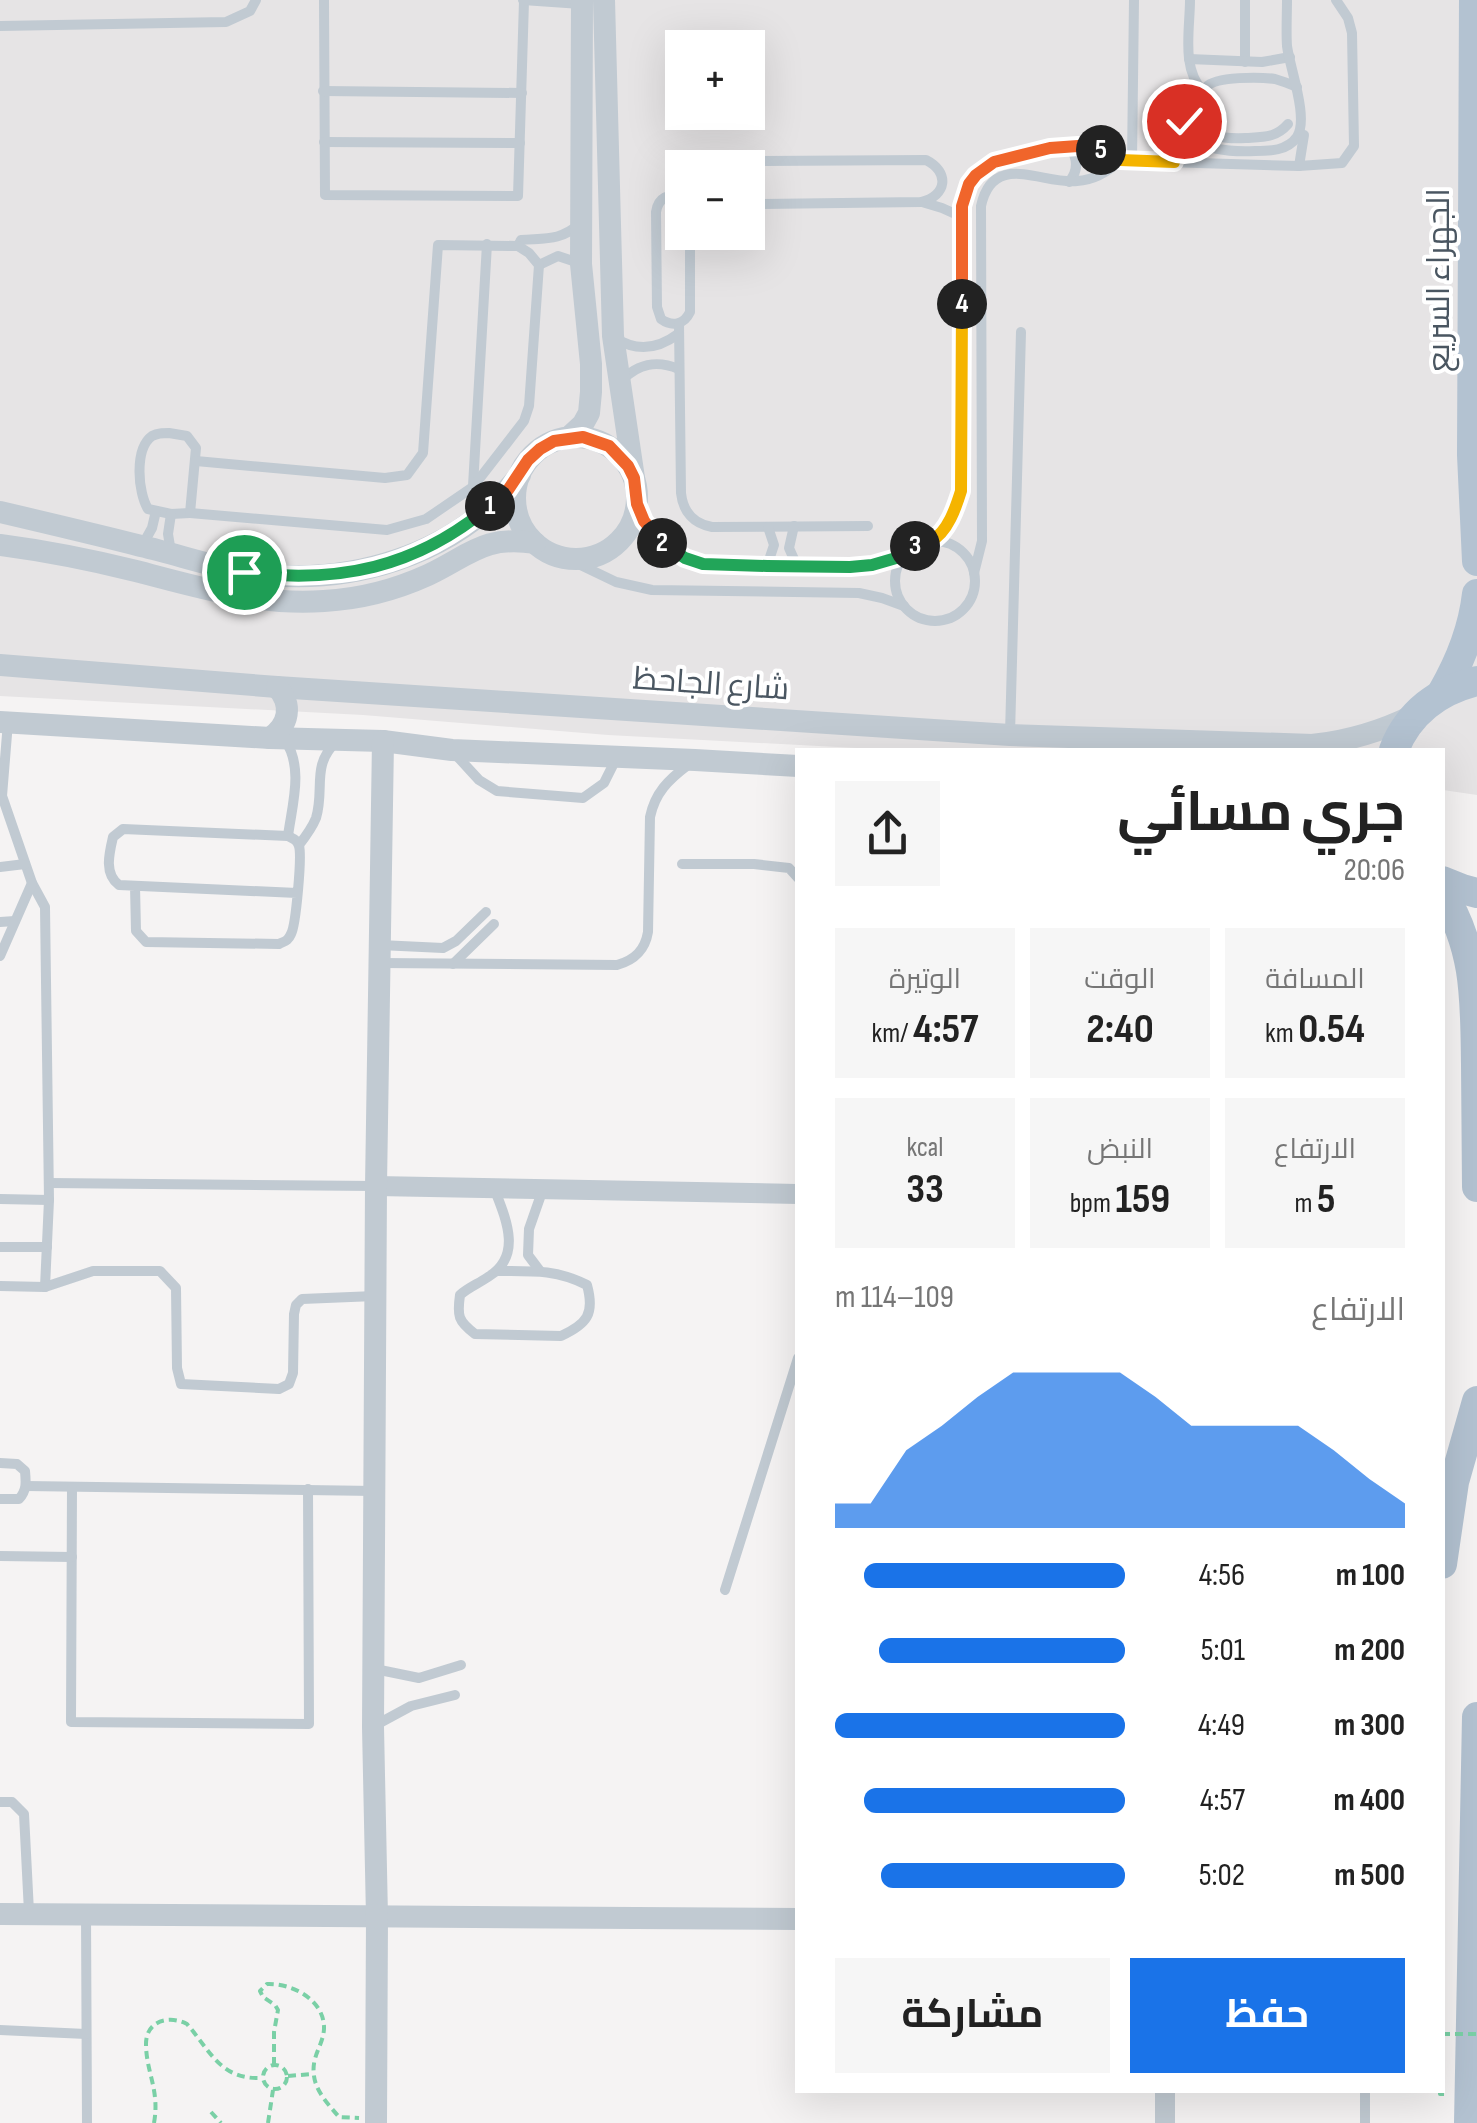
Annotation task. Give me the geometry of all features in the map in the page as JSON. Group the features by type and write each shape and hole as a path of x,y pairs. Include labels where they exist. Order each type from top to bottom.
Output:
{"main road":[{"name":"الجهراء السريع","path":"1474,0 1472,455 1477,561"},
{"path":"1442,693 1466,644 1477,594"},
{"path":"1395,748 1414,716 1442,693 1477,681"},
{"path":"1445,882 1477,893"},
{"path":"1445,898 1456,914 1471,961 1477,1188"},
{"path":"1445,1544 1454,1482 1477,1402"},
{"path":"1469,2123 1477,1717"}],"street":[{"path":"569,437 584,424 591,392 581,264 590,1"},
{"path":"520,474 516,489 518,518 525,532 544,550 566,558 599,554 625,534 633,520 637,504 613,336 590,1"},
{"path":"0,512 218,566 270,575 323,576 373,568 420,552 463,528 494,504 528,460 554,441 569,437 609,446 620,455 634,478"},
{"path":"0,546 92,561 241,597 298,602 380,592 429,574 489,543 535,543"},
{"name":"شارع الجاحظ","path":"0,665 1010,735 1312,745 1361,737 1414,716"},
{"path":"277,738 288,714 284,694 278,687"},
{"path":"4,722 383,741 452,750 795,766"},
{"path":"376,2123 378,1917 373,1726 383,741"},
{"path":"376,1186 795,1194"},
{"path":"0,1914 795,1920"},
{"path":"1165,2093 1165,2123"}],"lane":[{"path":"0,26 226,22 250,11 256,0"},
{"path":"324,0 325,195 518,196 524,1 590,1"},
{"path":"1126,161 1134,0"},
{"path":"1190,0 1192,76 1203,91"},
{"path":"1245,0 1245,62"},
{"path":"1182,133 1205,147 1228,152 1281,149 1299,134 1297,87 1287,45 1288,0"},
{"path":"932,541 954,513 962,479 962,206 969,184 984,167 1005,158 1068,146 1096,148 1126,161 1299,166 1342,163 1354,146 1351,26 1336,0"},
{"path":"1190,59 1272,62 1290,57"},
{"path":"1288,124 1270,137 1221,138 1208,130 1200,101 1207,86 1219,80 1275,79 1297,87"},
{"path":"323,91 522,93"},
{"path":"1174,162 1182,133 1185,92"},
{"path":"1299,166 1304,135"},
{"path":"324,142 520,143"},
{"path":"1068,146 1077,164 1068,182"},
{"path":"765,161 926,160 938,167 942,180 934,198 921,202 765,204"},
{"path":"566,558 616,582 652,590 848,593 871,595 904,606 923,619 934,621 957,614 972,596 982,541 984,196 988,186 1006,175 1032,174 1068,182 1097,177 1126,161"},
{"path":"665,197 656,212 656,307 661,319 678,329"},
{"path":"921,202 962,217"},
{"path":"518,246 521,240 565,236 581,224"},
{"path":"473,487 487,244"},
{"path":"190,512 196,448 187,436 156,434 142,452 139,488 148,509 171,514 190,512 387,530 426,519 473,487 524,421 530,406 538,264 518,246 438,245 422,454 406,475 386,478 196,461"},
{"path":"613,336 634,347 658,346 688,318 690,250"},
{"path":"538,264 558,256 581,264"},
{"path":"678,329 682,493 690,516 704,526 868,526"},
{"path":"1010,735 1021,332"},
{"path":"619,385 646,364 679,369"},
{"path":"637,504 644,521 668,549 703,564 862,566 903,556 921,543 943,541 954,545 970,562 974,573"},
{"path":"142,546 156,511"},
{"path":"171,514 171,553"},
{"path":"767,566 774,545 768,526"},
{"path":"794,526 789,548 797,566"},
{"path":"903,556 895,586 904,606"},
{"path":"4,722 2,796 32,883 45,907 49,1184 45,1287"},
{"path":"277,738 292,750 296,772 288,836"},
{"path":"136,886 136,931 150,943 284,942 292,932 298,845 317,814 325,752 338,740"},
{"path":"452,750 478,780 497,791 583,798 604,783 617,757"},
{"path":"379,954 452,964 617,965 635,958 648,932 652,806 664,786 695,760"},
{"path":"297,893 119,885 110,875 112,841 123,828 288,836 298,845"},
{"path":"0,867 25,864"},
{"path":"682,864 754,864 789,868 795,875"},
{"path":"0,956 32,883"},
{"path":"379,954 442,948 456,941 486,912"},
{"path":"0,922 15,921"},
{"path":"452,964 494,924"},
{"path":"49,1184 376,1186"},
{"path":"494,1188 510,1242 504,1264 460,1295 457,1314 464,1326 475,1334 561,1336 587,1320 591,1302 586,1285 567,1275 496,1271"},
{"path":"540,1271 528,1255 529,1229 543,1189"},
{"path":"0,1200 49,1200"},
{"path":"0,1247 47,1248"},
{"path":"0,1286 45,1287 94,1271 160,1270 176,1288 176,1368 181,1384 280,1388 289,1384 293,1373 294,1314 302,1299 376,1296"},
{"path":"725,1590 795,1368"},
{"path":"0,1463 17,1464 25,1470 26,1486 19,1499 0,1499"},
{"path":"26,1486 375,1490"},
{"path":"72,1488 71,1722 309,1724 308,1489"},
{"path":"0,1556 72,1557"},
{"path":"374,1668 419,1678 461,1665"},
{"path":"373,1726 411,1706 455,1694"},
{"path":"0,1802 12,1802 24,1814 28,1913"},
{"path":"86,1913 87,2123"},
{"path":"0,2030 86,2034"},
{"path":"1365,2093 1365,2123"}],"path":[{"path":"274,2065 278,2010 260,1991 267,1984 281,1983 310,1998 322,2018 324,2029 314,2055 313,2074 327,2104 339,2117 336,2123"},
{"path":"154,2123 156,2102 146,2044 152,2028 165,2019 187,2024 226,2070 239,2077 262,2078"},
{"path":"1445,2034 1477,2034"},
{"path":"274,2065 288,2076 280,2089 273,2090 262,2078 264,2071 274,2065"},
{"path":"288,2076 313,2074"},
{"path":"268,2123 273,2090"},
{"path":"211,2112 222,2123"}],"shaded area":[{"path":"0,0 1477,0 1477,795 1445,790 1445,748 856,748 608,735 363,715 0,696"}],"route":[{"path":"244,572 296,577 349,574 420,552 463,528 494,504 540,449 569,437 596,440 620,455 634,478 644,521 668,549 685,558 703,564 850,567 903,556 911,548 932,541 954,513 961,491 962,206 969,184 994,162 1068,146 1104,151 1120,160 1174,162 1184,121"}]}
